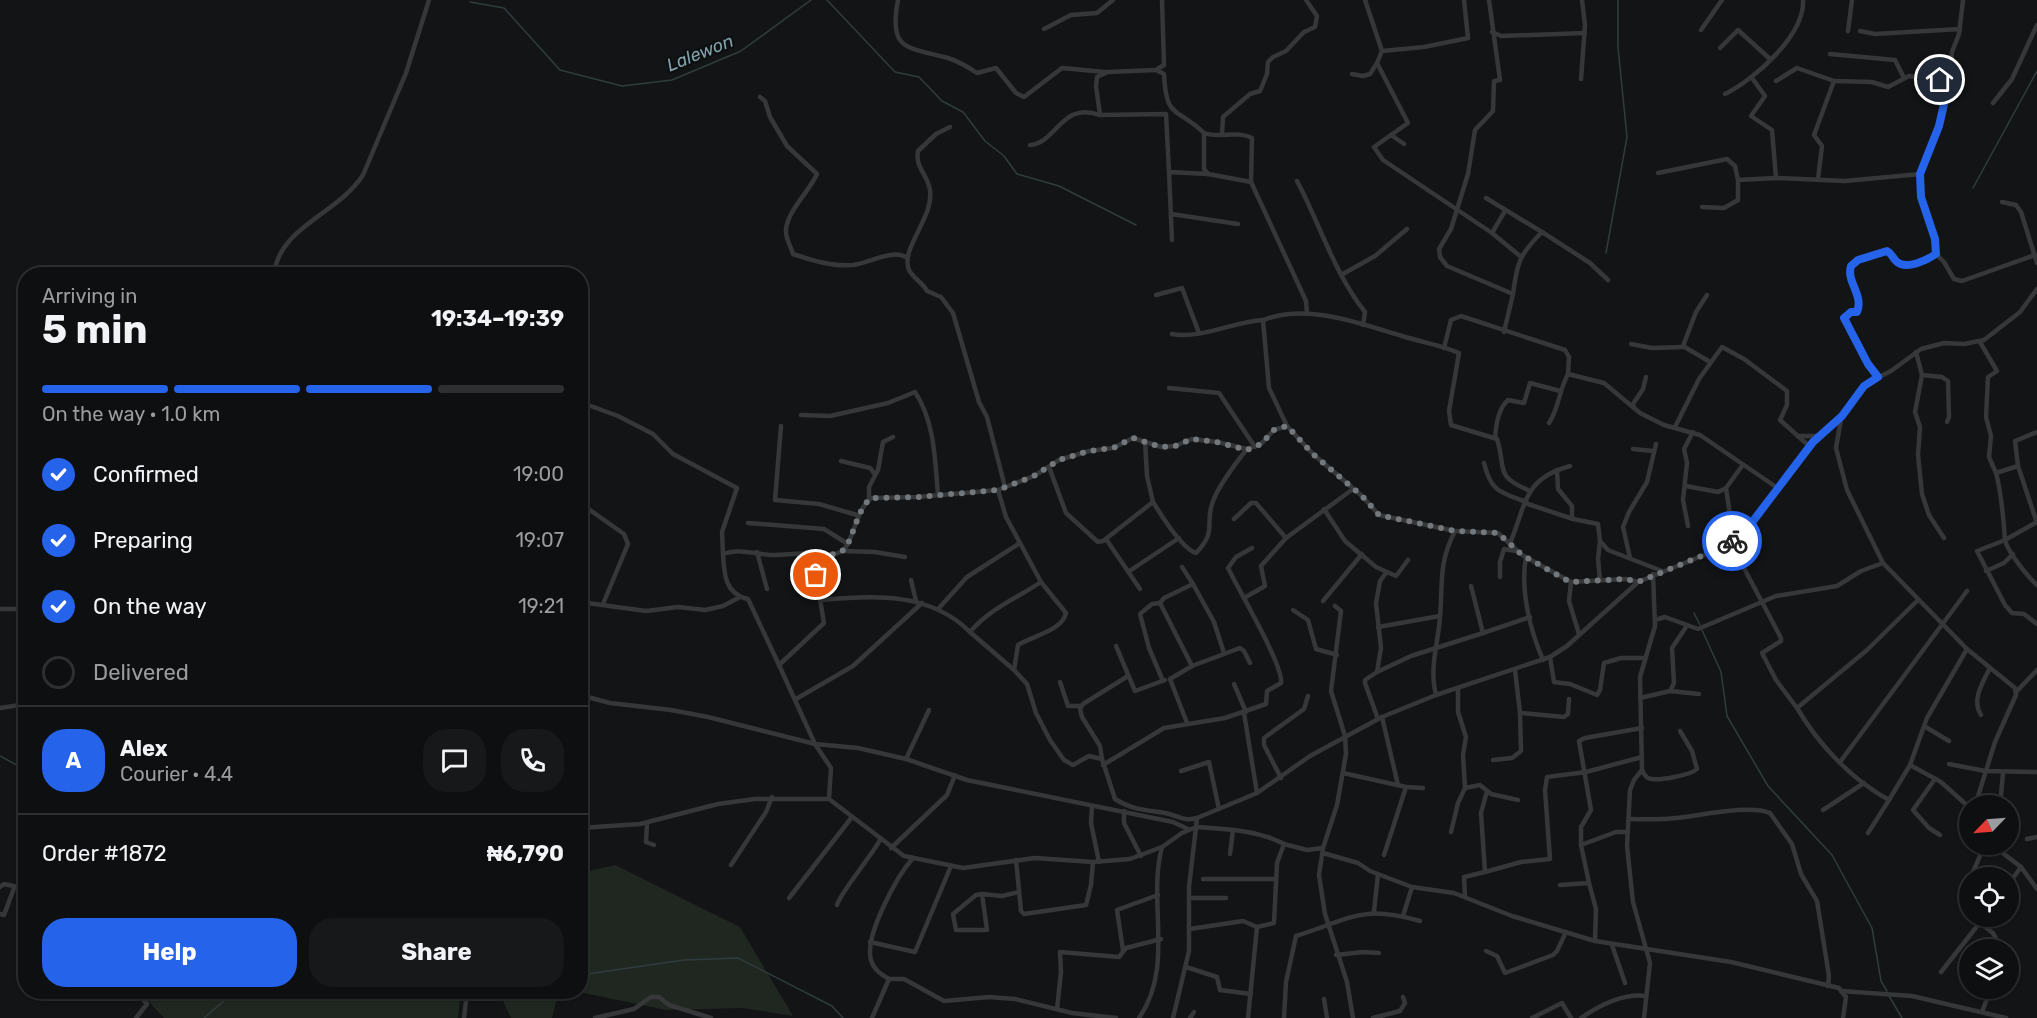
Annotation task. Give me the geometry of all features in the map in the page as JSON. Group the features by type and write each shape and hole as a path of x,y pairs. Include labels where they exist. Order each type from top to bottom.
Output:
{"street":[{"path":"276,267 283,246 337,204 354,188 363,175 406,73 429,0"},
{"path":"898,0 895,27 902,45 910,50 949,58 977,73 996,68 1016,93 1024,97 1062,68 1108,72 1156,70 1164,74 1172,240"},
{"path":"1044,28 1071,15 1097,13 1113,0"},
{"path":"1156,70 1164,65 1162,0"},
{"path":"1222,135 1223,117 1250,94 1260,91 1268,74 1268,62 1286,51 1304,32 1314,27 1317,16 1306,0"},
{"path":"1352,74 1363,76 1370,74 1382,51 1365,0"},
{"path":"1382,51 1424,47 1468,38 1464,0"},
{"path":"1488,0 1499,61 1500,80 1494,81 1493,111 1475,130 1468,174 1451,229 1440,249 1440,257 1447,266 1513,294"},
{"path":"1581,80 1585,33 1582,0"},
{"path":"1701,30 1722,0"},
{"path":"1725,94 1752,78 1770,59 1799,23 1803,0"},
{"path":"1848,31 1852,0"},
{"path":"1963,0 1939,126 1920,174 1921,197 1935,239 1936,254 1944,262 1951,277 1958,281 2035,255"},
{"path":"1993,103 2012,79 2037,25"},
{"path":"1860,31 1875,34 1959,29"},
{"path":"1720,48 1738,30 1770,59"},
{"path":"1492,32 1501,36 1585,33"},
{"path":"1830,54 1895,60 1904,78"},
{"path":"1377,63 1408,123 1374,147 1383,160 1492,233 1520,256"},
{"path":"1776,81 1797,68 1834,81 1872,82 1888,87 1909,76 1949,82"},
{"path":"1100,115 1096,86 1098,77 1108,72"},
{"path":"1752,78 1765,96 1753,110 1751,117 1772,130 1776,178"},
{"path":"1818,179 1822,146 1814,135 1834,81"},
{"path":"760,97 765,101 770,117 787,146 817,174 808,192 788,220 785,232 793,254 836,265 863,263 895,254 907,258"},
{"path":"1165,97 1172,111 1204,133 1214,136 1245,134 1252,138 1251,182 1306,301 1307,314"},
{"path":"1030,145 1037,145 1048,138 1062,119 1091,112 1100,115 1166,114"},
{"path":"950,127 936,134 918,151 917,164 928,182 930,204 907,258 910,271 922,282 927,291 941,297 953,313 979,402 987,417 1005,488"},
{"path":"1204,133 1204,169 1208,174"},
{"path":"1391,135 1404,144"},
{"path":"1658,173 1727,159 1735,166 1738,200 1724,208 1702,207"},
{"path":"1169,172 1208,174 1251,182"},
{"path":"1738,180 1776,178 1845,181 1920,174"},
{"path":"1297,181 1311,203 1341,275 1365,312 1363,326"},
{"path":"1486,198 1590,263 1608,280"},
{"path":"2002,202 2016,205 2021,212 2037,263"},
{"path":"1492,233 1505,211"},
{"path":"1171,214 1238,224"},
{"path":"1341,275 1375,256 1407,229"},
{"path":"1504,332 1513,294 1515,268 1520,256 1542,232"},
{"path":"1878,377 1868,364 1844,318 1851,312 1857,312 1859,307 1859,297 1850,274 1851,266 1858,260 1887,251 1898,263 1903,264 1919,263 1936,254"},
{"path":"1156,295 1182,288 1199,333"},
{"path":"1081,706 1082,717 1100,746 1102,762 1115,799 1127,806 1144,812 1168,814 1183,820 1197,818 1257,793 1310,756 1380,718 1436,695 1550,657 1638,582 1709,553 1733,540 1742,534 1779,489 1809,446 1842,416 1864,386 1916,352 1944,343 1980,342 1995,334 2013,319 2037,290"},
{"path":"1683,347 1696,312 1707,295"},
{"path":"1172,334 1187,336 1224,330 1244,321 1263,320 1280,315 1307,314 1363,326 1459,353 1459,361 1452,380 1449,411 1451,425 1495,438"},
{"path":"1443,348 1447,327 1456,317 1461,316 1504,332 1565,350 1569,357 1568,374 1560,391 1557,408 1549,423"},
{"path":"1263,320 1269,388 1287,426 1313,454 1379,515 1455,531 1492,531 1504,536 1516,551"},
{"path":"1980,342 1996,371 1988,377 1986,417 1991,436 1989,457 1996,473 2004,509 2005,540 2029,579 2037,585"},
{"path":"1631,344 1652,348 1683,347 1710,362"},
{"path":"1675,427 1681,411 1720,347 1728,348 1787,391 1787,405 1780,420 1809,446"},
{"path":"1916,352 1922,375 1915,412 1920,427 1918,455 1922,494 1929,515 1944,538"},
{"path":"1568,374 1604,383 1634,408 1664,425 1693,432 1716,444 1742,466 1779,489"},
{"path":"1922,375 1942,376 1948,381 1949,417 1947,422"},
{"path":"1634,408 1633,404 1643,389 1646,377"},
{"path":"1530,491 1514,484 1505,476 1499,445 1495,438 1498,418 1504,403 1508,400 1524,404 1530,383 1560,391"},
{"path":"1169,388 1219,393 1255,447"},
{"path":"801,415 830,416 888,403 915,392 924,411 933,441 938,495"},
{"path":"588,405 618,416 653,434 673,454 737,488 722,532 724,576 729,587 740,597 748,599 815,744 831,768 829,799"},
{"path":"1842,416 1836,442 1847,490 1883,563 1941,624 1967,649 2011,683 2016,692"},
{"path":"781,426 776,500 819,504 857,515"},
{"path":"1145,441 1146,476 1153,502 1179,538 1194,553 1204,544 1210,534 1210,514 1214,499 1247,450 1255,447 1274,430 1287,426"},
{"path":"1688,526 1683,500 1686,486 1684,449 1693,432"},
{"path":"2037,432 2015,441 2018,466 2037,523 2005,540 1978,549 1986,570 2012,614 2024,614 2037,624"},
{"path":"1798,436 1820,436"},
{"path":"843,550 848,544 857,515 869,498 869,487 874,473 878,470 882,442 892,437"},
{"path":"869,498 998,490 1049,467 1059,460 1089,451 1113,448 1129,438 1168,447 1192,439 1217,442 1247,450"},
{"path":"1630,558 1623,527 1647,482 1656,444"},
{"path":"1633,449 1653,452"},
{"path":"841,461 870,468 874,473"},
{"path":"1484,463 1490,485 1501,492 1572,518 1598,524 1600,580"},
{"path":"1510,543 1525,502 1539,479 1570,466"},
{"path":"1686,486 1718,492 1726,488 1742,466"},
{"path":"1996,473 2018,466"},
{"path":"1049,467 1066,513 1098,542 1106,539 1153,502"},
{"path":"1557,470 1558,489 1572,506 1572,518"},
{"path":"1726,488 1730,514 1742,534"},
{"path":"1244,598 1265,586 1261,566 1286,538 1353,489"},
{"path":"998,490 1003,510 1041,582 1064,609 1066,616 1051,629 1018,645 1014,670"},
{"path":"1234,519 1251,503 1256,503 1286,538"},
{"path":"588,508 624,534 628,544 603,604"},
{"path":"1324,509 1345,541 1386,573 1396,576 1408,560"},
{"path":"748,523 824,530 848,544"},
{"path":"1436,695 1432,671 1440,616 1440,574 1448,545 1455,531"},
{"path":"1128,572 1179,538"},
{"path":"1106,539 1140,589"},
{"path":"1733,540 1761,604 1781,638 1781,641 1761,653 1776,680 1815,737 1864,783 1889,800"},
{"path":"1600,541 1608,550 1662,571"},
{"path":"939,608 967,576 1020,543"},
{"path":"1102,762 1154,732 1245,712 1266,704 1267,691 1282,681 1228,568 1236,558 1252,548"},
{"path":"1500,577 1500,562 1504,549 1516,551 1570,582 1626,579 1638,582"},
{"path":"723,554 747,550 771,555 801,553 819,557 843,550 905,557"},
{"path":"757,552 767,589"},
{"path":"1323,601 1362,554"},
{"path":"1986,570 2004,563 2013,554"},
{"path":"779,664 824,623 816,575 819,557"},
{"path":"1526,557 1523,579 1530,617 1543,660"},
{"path":"1655,620 1665,617 1686,627 1700,628 1776,596 1837,586 1861,571 1883,563"},
{"path":"1182,567 1214,622 1224,653"},
{"path":"1377,672 1381,648 1376,603 1380,581 1386,573"},
{"path":"1653,574 1655,620 1640,676 1642,770 1648,778 1656,780 1690,775 1697,770 1692,751 1680,731"},
{"path":"1647,577 1652,587"},
{"path":"911,580 919,602"},
{"path":"970,633 977,624 1002,606 1041,582"},
{"path":"1570,582 1569,601 1579,634"},
{"path":"1163,681 1149,648 1140,614 1152,604 1160,603 1164,598 1193,584"},
{"path":"1471,586 1483,633"},
{"path":"1840,762 1967,591"},
{"path":"821,600 870,596 919,602 939,608 1014,670 1027,684 1036,713 1064,760 1072,765 1089,756 1102,762"},
{"path":"588,603 646,611 678,607 705,609 723,606 740,597"},
{"path":"1797,708 1867,650 1918,600"},
{"path":"796,699 853,666 919,602"},
{"path":"1160,603 1192,666"},
{"path":"1335,606 1341,611 1332,699 1345,736 1343,772 1319,875 1328,925 1336,955 1347,982 1353,1018"},
{"path":"0,609 18,609"},
{"path":"1293,610 1308,620 1316,649 1337,655"},
{"path":"1378,627 1440,616"},
{"path":"1398,785 1380,718 1365,680 1411,656 1436,650 1530,617"},
{"path":"1670,691 1674,683 1672,648 1686,627"},
{"path":"1116,646 1137,692 1224,653 1243,649 1250,663"},
{"path":"1868,833 1910,765 1924,726 1953,670 1967,649"},
{"path":"1550,657 1554,682 1570,684 1597,695 1600,690 1604,663 1621,658 1645,658"},
{"path":"1982,714 1976,707 1977,700 1990,668"},
{"path":"1494,760 1512,758 1521,751 1520,713 1515,670"},
{"path":"1977,795 2016,692 2037,670"},
{"path":"1060,682 1068,706 1081,706 1128,676"},
{"path":"1170,678 1187,723"},
{"path":"1234,684 1245,712 1257,793"},
{"path":"1451,832 1458,803 1465,788 1463,755 1466,737 1458,712 1458,689"},
{"path":"1640,698 1670,691 1699,693"},
{"path":"1281,778 1264,745 1264,738 1304,709 1308,696"},
{"path":"588,697 610,704 699,715 815,744 858,748 906,759 955,775 1173,822 1188,829"},
{"path":"1520,713 1564,717 1568,714 1569,699"},
{"path":"0,708 18,705"},
{"path":"906,759 929,710"},
{"path":"1924,726 1949,741"},
{"path":"1595,941 1596,909 1581,844 1581,827 1591,810 1586,772 1578,744 1581,740 1642,728"},
{"path":"1465,896 1464,877 1521,862 1550,859 1545,790 1547,777 1586,772 1642,757"},
{"path":"1181,771 1209,762 1219,809"},
{"path":"1949,764 2003,773 2037,772"},
{"path":"1910,765 1935,779 1959,799"},
{"path":"1642,770 1632,782 1628,832 1633,902 1650,963 1644,1018"},
{"path":"1343,772 1406,787 1423,788"},
{"path":"2001,795 2003,773"},
{"path":"891,848 947,795 955,775"},
{"path":"1935,779 1913,810 1929,828 1940,835"},
{"path":"1823,810 1864,783"},
{"path":"1465,788 1480,785 1487,791 1518,800"},
{"path":"1384,855 1406,787"},
{"path":"1485,872 1481,813 1487,791"},
{"path":"731,865 766,812 772,797"},
{"path":"588,827 646,823 718,804 772,797 829,799 891,848 913,858 951,866 975,867 1035,858 1096,862 1141,856 1162,847 1188,829 1196,827 1233,830 1269,837 1307,850 1323,851 1358,863 1378,874 1412,887 1465,896 1512,916 1595,941 1731,962 1839,988 1847,1002 1843,1018"},
{"path":"1107,809 1115,799"},
{"path":"1016,860 1021,911 1024,914 1086,905 1096,862 1091,822 1092,806"},
{"path":"1127,806 1124,823 1141,856"},
{"path":"1629,819 1676,818 1705,812 1754,810 1770,813 1792,844 1802,874 1817,901 1830,976 1828,986"},
{"path":"789,898 852,817"},
{"path":"1173,1018 1177,993 1186,967 1190,929 1189,898 1197,818"},
{"path":"646,823 647,845 654,845"},
{"path":"1230,854 1233,830"},
{"path":"1581,844 1616,832 1628,832"},
{"path":"2027,839 2037,837"},
{"path":"837,905 840,896 870,858 880,840"},
{"path":"1190,929 1243,921 1257,927 1274,923 1277,863 1284,844"},
{"path":"1139,1018 1149,1000 1161,939 1156,880 1162,847"},
{"path":"2005,855 2021,867 2037,889"},
{"path":"913,858 890,895 870,942 870,958 875,968 890,979 904,979 944,1000 989,997 1039,1003 1057,1009 1116,1018"},
{"path":"870,942 915,952 951,866"},
{"path":"1374,911 1378,874"},
{"path":"1203,879 1276,879"},
{"path":"1560,885 1589,882"},
{"path":"0,887 4,884 14,888 18,887"},
{"path":"1403,916 1412,887"},
{"path":"0,914 4,915 14,888"},
{"path":"982,894 987,930 956,930 953,914 976,895 982,894 1002,896 1019,892"},
{"path":"1057,1009 1061,972 1060,952 1119,957 1123,950 1117,910 1158,895"},
{"path":"1189,898 1226,898"},
{"path":"1284,1018 1286,982 1294,939 1345,917 1374,911 1420,921"},
{"path":"1248,1018 1257,927"},
{"path":"1941,972 1977,927"},
{"path":"1985,927 1996,939"},
{"path":"1486,951 1497,956 1505,973 1552,955 1566,932"},
{"path":"1123,950 1161,939"},
{"path":"1612,945 1625,983"},
{"path":"1336,955 1379,953"},
{"path":"1186,967 1217,977 1220,990 1251,994"},
{"path":"872,1018 890,979"},
{"path":"1840,991 1912,996 2006,1018"},
{"path":"1581,1018 1620,998 1632,994 1646,996"},
{"path":"594,1018 634,1009 651,997 659,997 669,1005 711,1018"},
{"path":"1373,1018 1400,1011 1405,1003 1403,997"},
{"path":"136,1018 147,1004 143,999"},
{"path":"465,1017 466,999"},
{"path":"1324,999 1326,1018"},
{"path":"1982,1012 1987,999"},
{"path":"1532,1018 1562,1003 1571,1018"},
{"path":"1190,1018 1194,1012"}],"shaded area":[{"path":"615,865 740,927 793,1016 743,1008 666,1010 588,994 588,871"},
{"path":"153,999 460,999 458,1018 164,1018 149,1002"},
{"path":"497,999 559,999 556,1002 552,1018 511,1018 503,1001"}],"waterway":[{"name":"Lalewon","path":"470,2 504,8 560,70 622,86 672,80 741,51 811,0"},
{"path":"827,0 895,72 919,77 942,101 963,112 985,141 1004,156 1017,174 1059,186 1136,225"},
{"path":"1606,253 1627,137 1618,47 1618,0"},
{"path":"1973,188 2037,71"},
{"path":"1694,613 1700,625"},
{"path":"1702,630 1721,672 1727,716 1768,786 1832,855 1872,928 1881,981 1887,991"},
{"path":"0,756 18,766"},
{"path":"588,974 684,960 738,958 832,1006 843,1018"},
{"path":"1889,996 1902,1018"},
{"path":"204,1018 226,999"}],"way so far":[{"path":"816,575 819,557 841,552 847,547 857,515 869,498 896,495 918,497 998,490 1034,476 1059,460 1089,451 1113,448 1129,438 1137,438 1161,447 1175,446 1192,439 1228,444 1247,450 1261,444 1274,430 1287,426 1306,448 1362,496 1376,514 1455,531 1498,533 1504,536 1522,555 1570,582 1626,579 1638,582 1709,553 1732,541"}],"route":[{"path":"1732,541 1747,529 1813,442 1842,416 1864,386 1878,377 1868,364 1844,318 1851,312 1857,312 1859,307 1859,297 1850,274 1851,266 1855,261 1887,251 1899,264 1919,263 1936,254 1934,234 1927,222 1920,193 1920,174 1939,126 1949,82 1940,80"}]}
